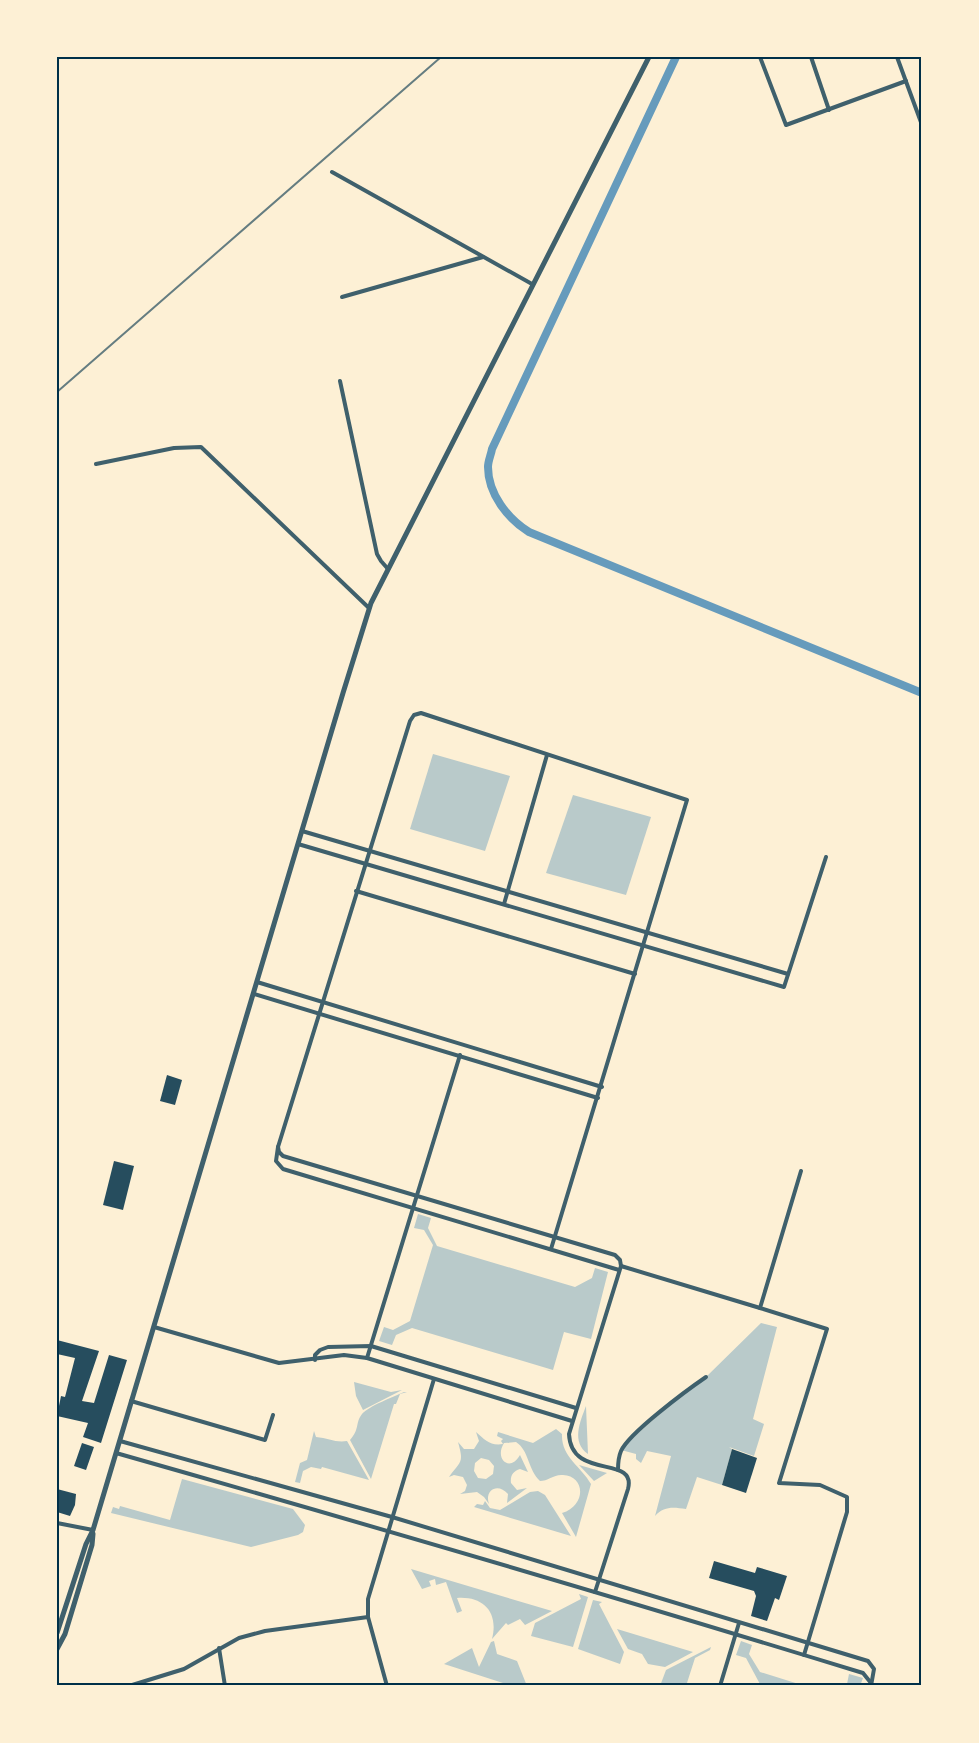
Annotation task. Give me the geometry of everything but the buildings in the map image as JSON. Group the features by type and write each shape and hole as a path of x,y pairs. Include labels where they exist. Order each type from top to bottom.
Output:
{"street":[{"path":"57,1633 86,1544 93,1530 370,609 532,284 649,57"},
{"path":"760,57 786,125 906,81"},
{"path":"811,57 829,110"},
{"path":"897,57 922,125"},
{"path":"332,172 532,284"},
{"path":"342,297 484,257"},
{"path":"340,381 378,558 388,569"},
{"path":"96,464 174,448 201,447 370,609"},
{"path":"551,1249 602,1087 687,800 422,713 414,715 410,721 364,863 278,1147 276,1161 283,1169 551,1249 760,1308 827,1329 779,1483 820,1485 847,1497 847,1512 804,1655"},
{"path":"504,904 547,755"},
{"path":"302,831 788,974"},
{"path":"298,844 784,987 826,857"},
{"path":"356,891 634,974"},
{"path":"257,982 602,1087"},
{"path":"254,994 598,1098"},
{"path":"367,1358 460,1055"},
{"path":"278,1147 284,1156 615,1256 620,1267 572,1421 569,1440 578,1456 586,1461 618,1470 627,1475 630,1484 595,1592"},
{"path":"760,1308 801,1171"},
{"path":"153,1327 274,1362 292,1363 344,1355 367,1358 572,1421"},
{"path":"315,1360 315,1355 328,1347 370,1346 576,1408"},
{"path":"618,1470 621,1450 628,1441 665,1408 706,1377"},
{"path":"387,1686 368,1617 369,1593 434,1379"},
{"path":"131,1401 265,1440 273,1415"},
{"path":"120,1441 392,1517 870,1662 874,1672 871,1684"},
{"path":"116,1453 388,1530 736,1634 863,1673 871,1684"},
{"path":"57,1523 93,1530"},
{"path":"57,1650 65,1634 92,1545 93,1530"},
{"path":"129,1686 144,1684 184,1669 239,1638 265,1631 368,1617"},
{"path":"720,1686 739,1623"},
{"path":"219,1648 225,1686"}],"shaded area":[{"path":"433,754 510,776 485,851 410,829"},
{"path":"573,795 651,817 626,895 546,873"},
{"path":"418,1214 431,1218 428,1228 437,1246 575,1287 592,1278 595,1268 608,1272 591,1339 564,1332 553,1370 412,1328 396,1335 392,1345 379,1341 384,1327 393,1330 410,1321 433,1245 424,1230 414,1228"},
{"path":"761,1323 777,1327 753,1419 764,1424 754,1456 729,1447 732,1449 722,1485 697,1477 686,1509 669,1508 655,1516 671,1456 647,1451 641,1463 636,1459 636,1454 621,1450 686,1391 706,1377"},
{"path":"354,1382 391,1392 402,1390 363,1410 356,1396"},
{"path":"404,1392 407,1392 400,1394 394,1404 371,1479 350,1440 365,1411"},
{"path":"586,1406 588,1454 578,1438"},
{"path":"556,1429 562,1434 568,1455 591,1484 576,1537 562,1513 576,1504 579,1498 579,1485 576,1480 563,1475 540,1481 524,1450 516,1442 504,1443 501,1449 502,1459 504,1462 512,1463 520,1455 528,1472 520,1469 516,1471 511,1483 517,1490 527,1488 507,1503 508,1494 496,1488 488,1495 489,1504 477,1492 460,1494 465,1491 467,1485 463,1477 454,1475 449,1477 461,1458 458,1442 464,1449 474,1449 479,1441 476,1432 488,1442 495,1444 503,1444 501,1441 503,1439 497,1436 498,1432 533,1443","holes":["481,1458 489,1460 494,1466 493,1474 486,1479 478,1478 474,1471 475,1463"]},
{"path":"314,1431 316,1437 347,1441 369,1480 322,1467 321,1469 311,1467 303,1471 300,1483 295,1482 300,1463 307,1460"},
{"path":"579,1465 607,1473 594,1481"},
{"path":"182,1479 293,1509 305,1525 303,1532 251,1547 111,1513 113,1507 119,1509 120,1506 170,1520"},
{"path":"538,1491 545,1495 571,1536 474,1507 477,1504 483,1505 485,1501 490,1508 500,1510 530,1492"},
{"path":"411,1569 552,1611 525,1625 520,1619 508,1625 506,1623 492,1639 493,1621 487,1608 474,1600 457,1598 462,1611 457,1613 446,1582 436,1585 435,1579 429,1581 431,1586 422,1589"},
{"path":"579,1594 588,1597 573,1647 531,1636 535,1623 581,1599"},
{"path":"593,1600 602,1602 599,1604 624,1652 620,1664 578,1649"},
{"path":"617,1629 693,1652 665,1667 648,1664 642,1654 628,1649"},
{"path":"494,1641 497,1654 517,1661 527,1686 512,1686 444,1664 472,1648 479,1667 491,1642"},
{"path":"741,1641 752,1645 749,1654 760,1672 805,1686 761,1686 746,1658 736,1655"},
{"path":"711,1647 710,1650 695,1658 686,1686 660,1686 666,1670"},
{"path":"849,1674 863,1678 860,1686 843,1686 847,1684"}],"waterway":[{"path":"676,57 492,449 488,463 491,487 507,513 529,532 922,693"}],"railway":[{"path":"57,392 441,57"}]}
